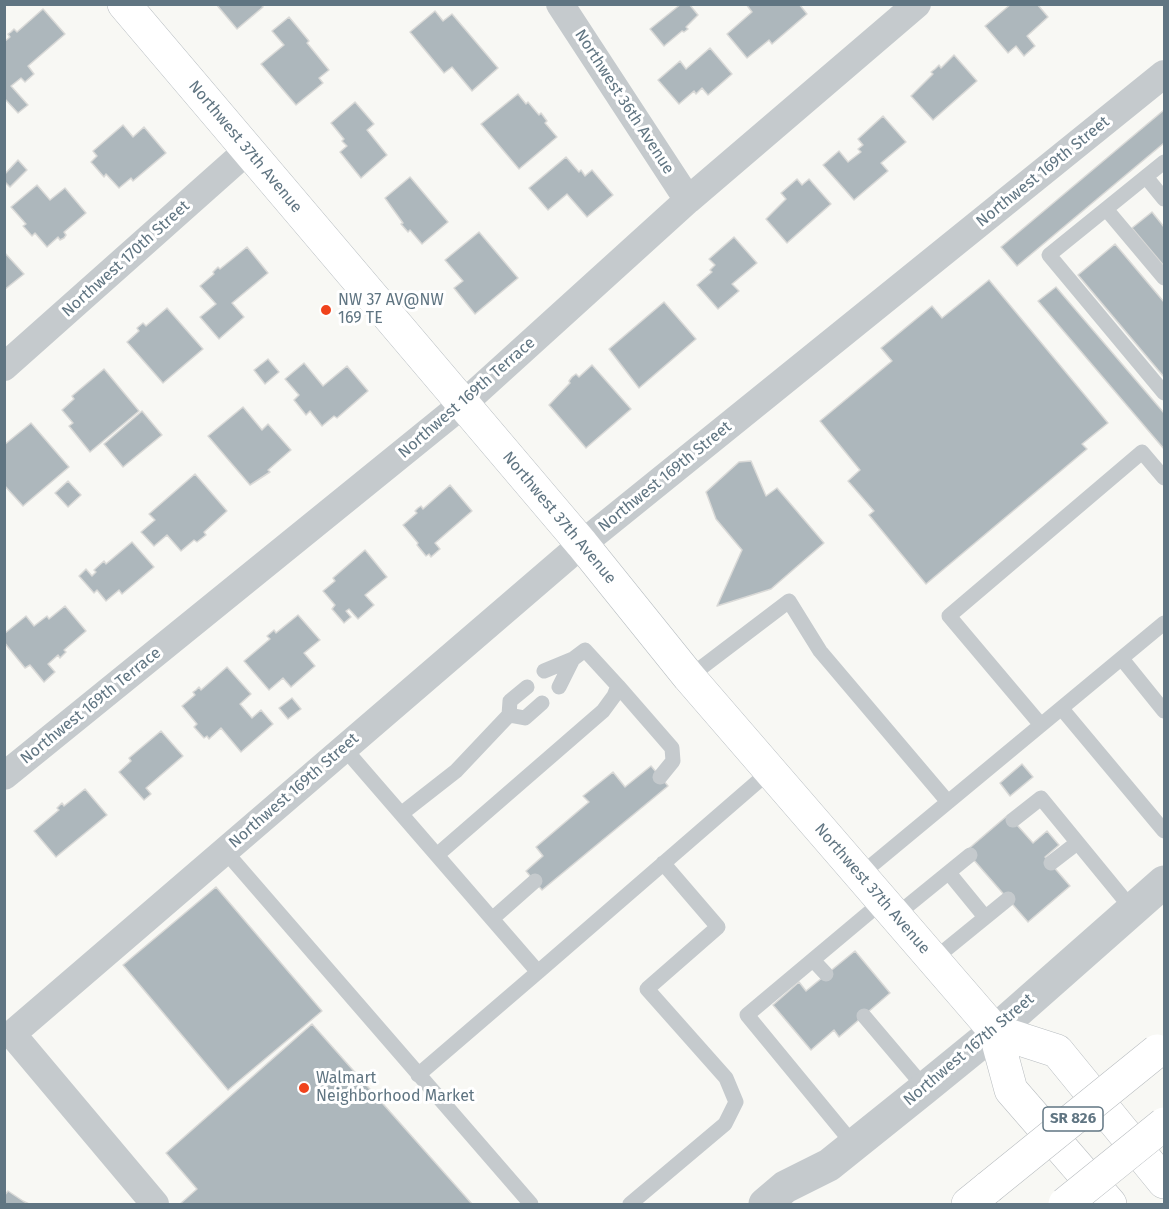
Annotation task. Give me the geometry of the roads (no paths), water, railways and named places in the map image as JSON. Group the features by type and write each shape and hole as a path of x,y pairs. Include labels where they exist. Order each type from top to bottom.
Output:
{"main road":[{"name":"Northwest 37th Avenue","path":"124,4 582,544 689,677 995,1031 1011,1090 1110,1204"},
{"path":"995,1031 1057,1051 1164,1182"},
{"name":"SR 826","path":"979,1196 1161,1048"},
{"path":"1065,1204 1164,1124"}],"street":[{"name":"Northwest 36th Avenue","path":"560,4 688,201"},
{"name":"Northwest 169th Terrace","path":"4,776 463,404 688,201 917,4"},
{"name":"Northwest 169th Street","path":"155,1204 12,1034 582,544 1164,74"},
{"name":"Northwest 170th Street","path":"4,367 248,150"},
{"name":"Northwest 167th Street","path":"765,1204 785,1187 829,1165 925,1088 995,1031 1164,882"}],"lane":[{"path":"1164,162 1049,255 1164,393"},
{"path":"1146,177 1164,199"},
{"path":"1106,209 1164,278"},
{"path":"1041,725 949,616 1142,452 1164,478"},
{"path":"689,677 789,601 820,651 948,802"},
{"path":"860,875 1164,623"},
{"path":"544,671 573,659 585,650 672,748 673,761 660,777"},
{"path":"559,687 573,659"},
{"path":"1122,659 1164,711"},
{"path":"437,855 603,711 618,686"},
{"path":"401,814 456,771 509,715 510,701 527,687"},
{"path":"509,715 525,718 542,703"},
{"path":"1062,709 1164,831"},
{"path":"344,748 537,972"},
{"path":"418,1075 770,771"},
{"path":"1013,820 1041,798 1132,909"},
{"path":"1051,863 1077,843"},
{"path":"225,851 531,1204"},
{"path":"854,1145 747,1015 813,960 889,909 949,873 970,855"},
{"path":"630,1204 725,1124 736,1101 726,1078 647,989 718,927 663,863"},
{"path":"949,873 985,917"},
{"path":"492,919 535,881"},
{"path":"933,960 1008,899"},
{"path":"813,960 826,974"},
{"path":"864,1016 925,1088"}],"place":[{"name":"NW 37 AV@NW 169 TE","path":"326,310"},
{"name":"Walmart Neighborhood Market","path":"304,1088"}]}
